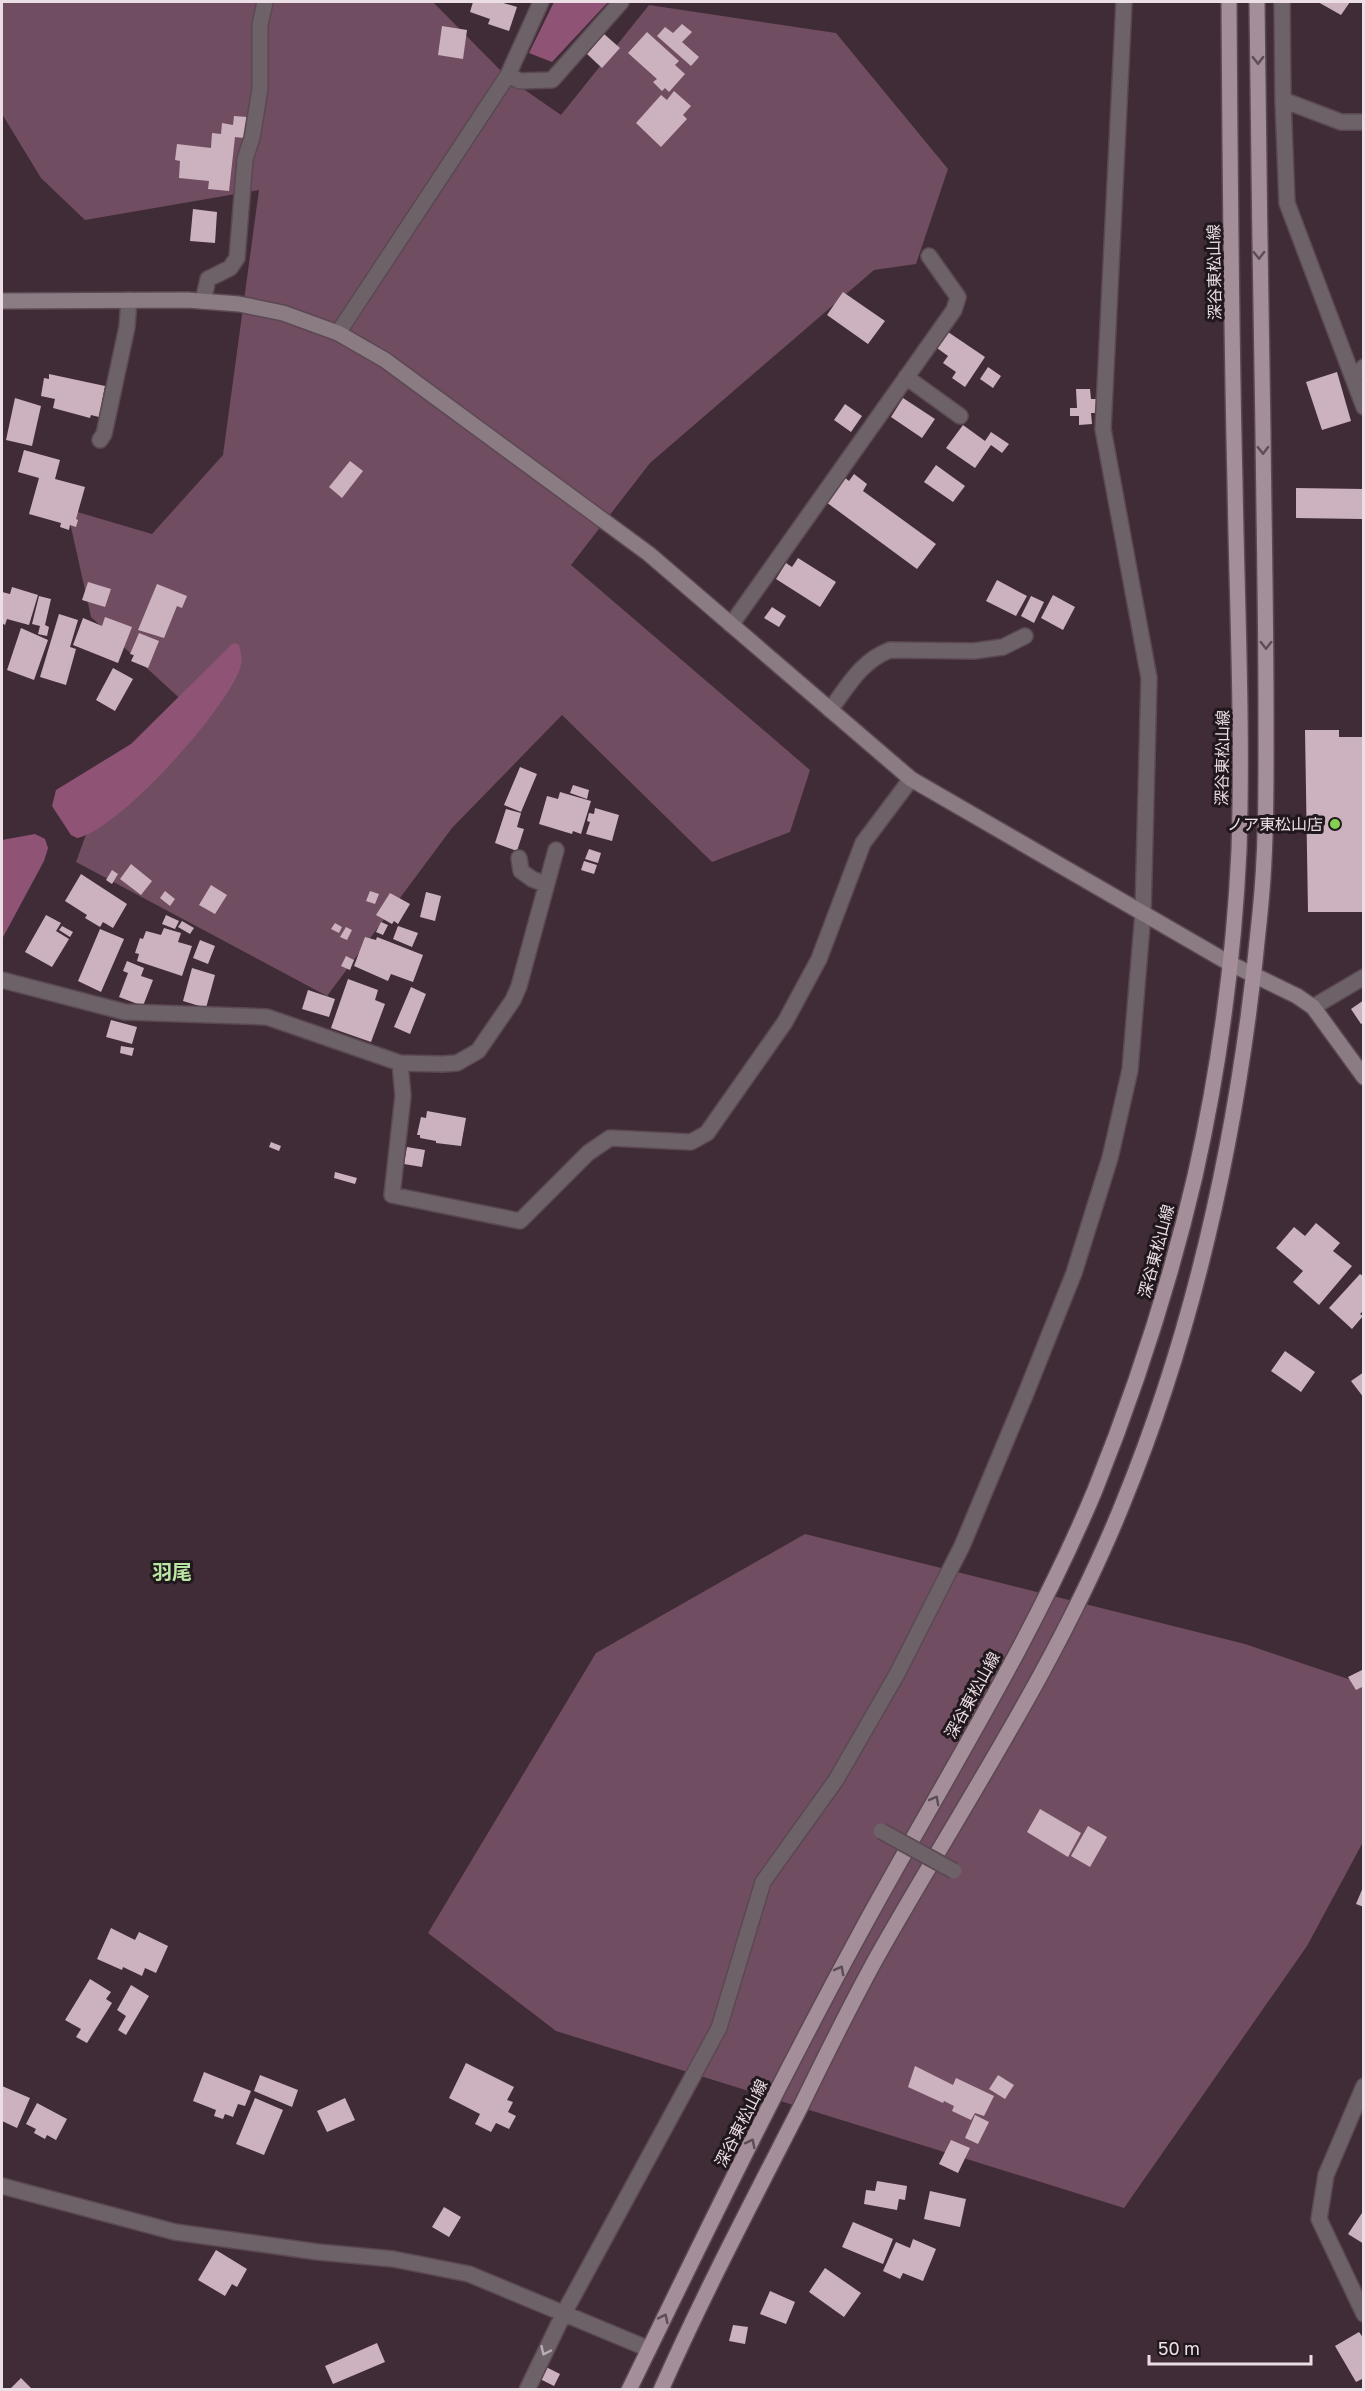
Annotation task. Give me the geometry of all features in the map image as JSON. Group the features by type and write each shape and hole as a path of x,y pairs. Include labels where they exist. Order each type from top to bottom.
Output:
{"main road":[{"name":"深谷東松山線","path":"629,2390 738,2169 858,1937 1024,1638 1093,1493 1149,1344 1195,1176 1216,1066 1229,963 1238,855 1241,742 1234,435 1229,2"},
{"path":"660,2390 696,2312 879,1953 989,1766 1052,1652 1122,1506 1149,1433 1199,1278 1221,1185 1248,1024 1261,910 1266,798 1266,598 1259,264 1257,2"}],"street":[{"path":"203,301 208,279 230,268 237,258 244,159 254,127 260,89 260,25 265,2"},
{"path":"338,333 508,75 541,2"},
{"path":"508,75 520,81 552,80 621,2"},
{"path":"527,2390 564,2313 719,2028 763,1882 836,1780 897,1674 962,1546 1074,1273 1110,1158 1130,1070 1143,913 1149,678 1103,429 1124,2"},
{"path":"1282,2 1287,203 1358,372 1364,407"},
{"path":"1283,100 1341,122 1364,123"},
{"path":"731,625 954,310 958,297 929,256"},
{"path":"100,440 104,434 127,327 129,300"},
{"path":"2,301 129,300 239,303 284,313 338,333 385,360 649,554 911,779 1229,963 1277,984 1312,1007 1364,1077"},
{"path":"906,377 960,416"},
{"path":"830,710 867,662 890,650 974,651 1003,647 1024,636"},
{"path":"400,1064 404,1096 392,1195 520,1221 588,1153 610,1138 691,1142 707,1133 785,1022 819,959 863,843 911,779"},
{"path":"2,980 125,1012 267,1017 400,1064 457,1063 478,1051 513,1000 519,986 556,850"},
{"path":"519,858 520,871 545,884"},
{"path":"1312,1007 1364,977"},
{"path":"881,1831 954,1871"},
{"path":"1364,2086 1326,2175 1320,2219 1364,2314"},
{"path":"2,2186 175,2232 318,2252 393,2259 469,2274 649,2349"}],"shaded area":[{"path":"2,2 433,2 509,79 561,115 649,5 836,33 948,169 916,264 874,270 650,463 571,565 810,770 790,832 712,862 562,715 452,828 327,996 76,862 101,793 198,715 91,617 67,509 152,534 223,455 259,190 85,220 41,178 2,114"},
{"path":"554,2 608,2 552,62 529,53"},
{"path":"235,643 239,645 242,659 240,668 231,687 194,738 144,792 118,814 96,830 77,838 71,835 52,806 56,790 131,744"},
{"path":"35,834 45,839 48,848 44,861 2,939 2,840"},
{"path":"805,1534 1245,1644 1363,1684 1363,1842 1307,1946 1124,2208 556,2031 428,1933 596,1653"}],"building":[{"path":"473,2 500,2 517,7 509,31 488,24 490,19 470,12"},
{"path":"1318,2 1350,2 1341,15"},
{"path":"682,24 692,32 682,42 699,57 691,66 657,36 665,27 673,33"},
{"path":"442,26 467,30 463,59 438,55"},
{"path":"647,32 679,61 675,65 685,74 669,92 665,88 662,91 653,82 657,79 628,53"},
{"path":"604,34 620,48 602,68 587,54"},
{"path":"674,91 691,106 683,115 687,119 661,147 636,123 661,95 667,100"},
{"path":"234,116 247,117 244,138 235,137 229,191 208,189 209,181 179,178 180,161 175,160 177,144 211,148 212,133 221,134 222,123 233,125"},
{"path":"193,209 217,212 215,243 190,241"},
{"path":"843,292 885,321 868,344 827,315"},
{"path":"948,332 985,357 965,387 952,378 956,372 943,363 948,356 937,348"},
{"path":"988,367 1001,376 993,388 980,379"},
{"path":"1337,372 1351,421 1322,430 1306,382"},
{"path":"49,374 105,386 99,417 91,415 90,418 53,408 55,399 41,396 44,378 49,379"},
{"path":"1076,389 1090,389 1091,399 1096,399 1097,413 1091,413 1092,424 1079,425 1079,416 1070,416 1070,408 1077,408"},
{"path":"15,398 41,406 32,446 6,440"},
{"path":"903,398 935,419 922,438 891,417"},
{"path":"845,404 862,416 851,432 834,420"},
{"path":"963,425 985,441 991,432 1009,444 1002,453 991,445 975,468 946,448"},
{"path":"24,450 60,460 55,479 85,487 76,527 70,525 69,530 60,527 61,523 29,514 39,478 18,472"},
{"path":"350,461 363,471 342,498 329,487"},
{"path":"936,465 965,486 953,502 924,482"},
{"path":"854,474 867,484 863,491 936,544 917,569 826,502 844,477 849,481"},
{"path":"1296,488 1364,489 1362,519 1296,518"},
{"path":"798,558 836,582 820,607 776,579 786,563 792,567"},
{"path":"997,580 1027,596 1016,616 986,601"},
{"path":"88,582 111,589 105,607 82,600"},
{"path":"157,584 187,596 182,608 177,606 164,638 138,630"},
{"path":"12,587 38,595 29,625 7,619 5,625 2,623 2,592 10,594"},
{"path":"1053,595 1075,607 1063,630 1041,618"},
{"path":"39,596 51,599 45,625 49,627 47,636 38,634 40,626 32,624"},
{"path":"1031,596 1044,602 1034,623 1021,616"},
{"path":"772,607 786,616 779,627 764,618"},
{"path":"59,614 78,620 70,647 76,649 66,685 40,677"},
{"path":"105,617 132,627 118,663 73,645 83,618 102,626"},
{"path":"21,628 48,640 34,680 7,670"},
{"path":"139,633 159,641 148,668 131,661 134,655 130,654"},
{"path":"113,668 133,679 115,711 96,700"},
{"name":"ノア東松山店","path":"1305,730 1339,730 1339,737 1364,737 1364,912 1308,912"},
{"path":"520,767 537,774 521,812 504,805"},
{"path":"573,785 589,790 587,799 570,793"},
{"path":"560,792 591,801 581,834 573,831 572,834 539,824 547,796 558,799"},
{"path":"595,808 619,815 612,841 586,834 590,822 587,821 589,813 594,814"},
{"path":"506,809 521,813 517,827 524,829 517,851 495,843"},
{"path":"589,849 601,853 598,863 585,859"},
{"path":"584,861 597,865 594,874 581,870"},
{"path":"131,864 152,881 141,895 120,879"},
{"path":"112,870 118,874 112,884 106,880"},
{"path":"81,874 127,904 113,928 103,922 100,927 85,918 87,915 65,901"},
{"path":"211,885 227,895 215,914 199,905"},
{"path":"165,891 175,899 170,906 160,898"},
{"path":"370,891 379,894 375,904 366,901"},
{"path":"426,892 441,896 435,921 420,917"},
{"path":"390,893 410,904 398,924 394,921 392,924 376,915"},
{"path":"46,915 61,923 56,931 69,939 52,967 25,952"},
{"path":"166,915 179,921 175,929 162,924"},
{"path":"182,921 194,928 190,934 178,927"},
{"path":"381,922 388,925 383,935 376,932"},
{"path":"335,923 342,927 339,933 331,929"},
{"path":"62,926 73,932 70,937 59,930"},
{"path":"398,926 418,933 412,947 393,939"},
{"path":"346,927 352,930 347,940 340,937"},
{"path":"164,928 181,933 178,942 192,946 182,976 137,961 139,954 135,953 140,938 143,939 146,931 161,935"},
{"path":"100,929 124,939 101,992 78,981"},
{"path":"365,937 376,940 377,937 423,955 413,982 391,974 388,981 354,966"},
{"path":"200,940 215,946 208,964 193,958"},
{"path":"346,956 354,960 350,970 341,966"},
{"path":"127,961 144,968 141,976 153,980 143,1006 119,997 128,973 123,971"},
{"path":"192,968 215,975 206,1008 183,1001"},
{"path":"348,979 378,990 375,1000 385,1004 371,1042 331,1028"},
{"path":"411,987 426,994 410,1034 394,1027"},
{"path":"308,990 335,999 329,1017 302,1009"},
{"path":"1364,1000 1364,1022 1361,1024 1351,1009"},
{"path":"111,1020 137,1027 132,1044 106,1037"},
{"path":"121,1046 134,1048 132,1056 120,1053"},
{"path":"427,1111 466,1118 461,1146 436,1143 436,1141 420,1138 420,1135 417,1135 421,1117 426,1118"},
{"path":"271,1142 281,1146 279,1151 269,1147"},
{"path":"407,1147 425,1150 422,1167 404,1164"},
{"path":"335,1172 357,1178 355,1184 334,1178"},
{"path":"1316,1223 1340,1243 1333,1251 1352,1266 1319,1305 1293,1282 1303,1271 1276,1248 1294,1227 1305,1236"},
{"path":"1360,1274 1364,1277 1364,1310 1360,1314 1363,1316 1352,1329 1329,1308"},
{"path":"1285,1351 1315,1372 1301,1392 1271,1371"},
{"path":"1364,1372 1364,1398 1351,1381"},
{"path":"1364,1669 1364,1686 1356,1690 1348,1677"},
{"path":"1040,1809 1081,1833 1068,1857 1027,1832"},
{"path":"1088,1826 1107,1837 1090,1867 1071,1856"},
{"path":"1364,1885 1364,1907 1356,1904"},
{"path":"111,1928 135,1940 139,1932 168,1946 156,1973 145,1968 142,1976 97,1959"},
{"path":"90,1979 111,1992 106,1999 112,2003 87,2043 76,2037 81,2029 65,2020"},
{"path":"131,1985 149,1996 126,2035 118,2030 126,2016 117,2010"},
{"path":"466,2063 514,2087 507,2100 513,2102 508,2112 516,2116 509,2129 496,2123 491,2132 475,2124 480,2114 449,2098"},
{"path":"915,2066 953,2085 956,2078 994,2096 984,2116 975,2113 971,2120 952,2111 954,2106 908,2087"},
{"path":"204,2072 251,2091 245,2106 238,2104 233,2117 225,2114 223,2119 214,2116 216,2110 193,2101"},
{"path":"260,2075 298,2090 292,2107 254,2091"},
{"path":"998,2075 1014,2085 1005,2099 989,2089"},
{"path":"2,2086 30,2098 17,2128 2,2121"},
{"path":"255,2098 283,2110 264,2155 236,2144"},
{"path":"345,2098 355,2120 327,2132 317,2111"},
{"path":"37,2103 67,2119 56,2140 47,2135 45,2139 34,2133 36,2129 26,2124"},
{"path":"975,2115 989,2122 978,2144 965,2138"},
{"path":"951,2140 970,2148 958,2173 939,2164"},
{"path":"877,2181 907,2186 905,2200 899,2199 897,2210 864,2204 866,2190 875,2191"},
{"path":"930,2191 966,2199 960,2227 924,2219"},
{"path":"444,2207 461,2217 449,2237 432,2227"},
{"path":"1364,2210 1364,2244 1348,2234"},
{"path":"853,2222 893,2239 883,2264 842,2247"},
{"path":"913,2239 936,2249 923,2281 903,2273 900,2279 883,2271 896,2242 910,2248"},
{"path":"216,2250 247,2269 237,2287 232,2284 225,2296 198,2280"},
{"path":"825,2268 861,2293 844,2317 809,2292"},
{"path":"770,2291 795,2302 786,2324 760,2314"},
{"path":"733,2325 748,2327 745,2344 729,2341"},
{"path":"1359,2332 1364,2339 1364,2378 1356,2382 1335,2346"},
{"path":"377,2343 385,2362 333,2384 325,2366"},
{"path":"546,2367 560,2374 554,2386 540,2379"},
{"path":"21,2378 33,2390 9,2390"}],"place":[{"name":"ノア東松山店","path":"1335,824"}],"district":[{"name":"羽尾","path":"172,1572"}]}
